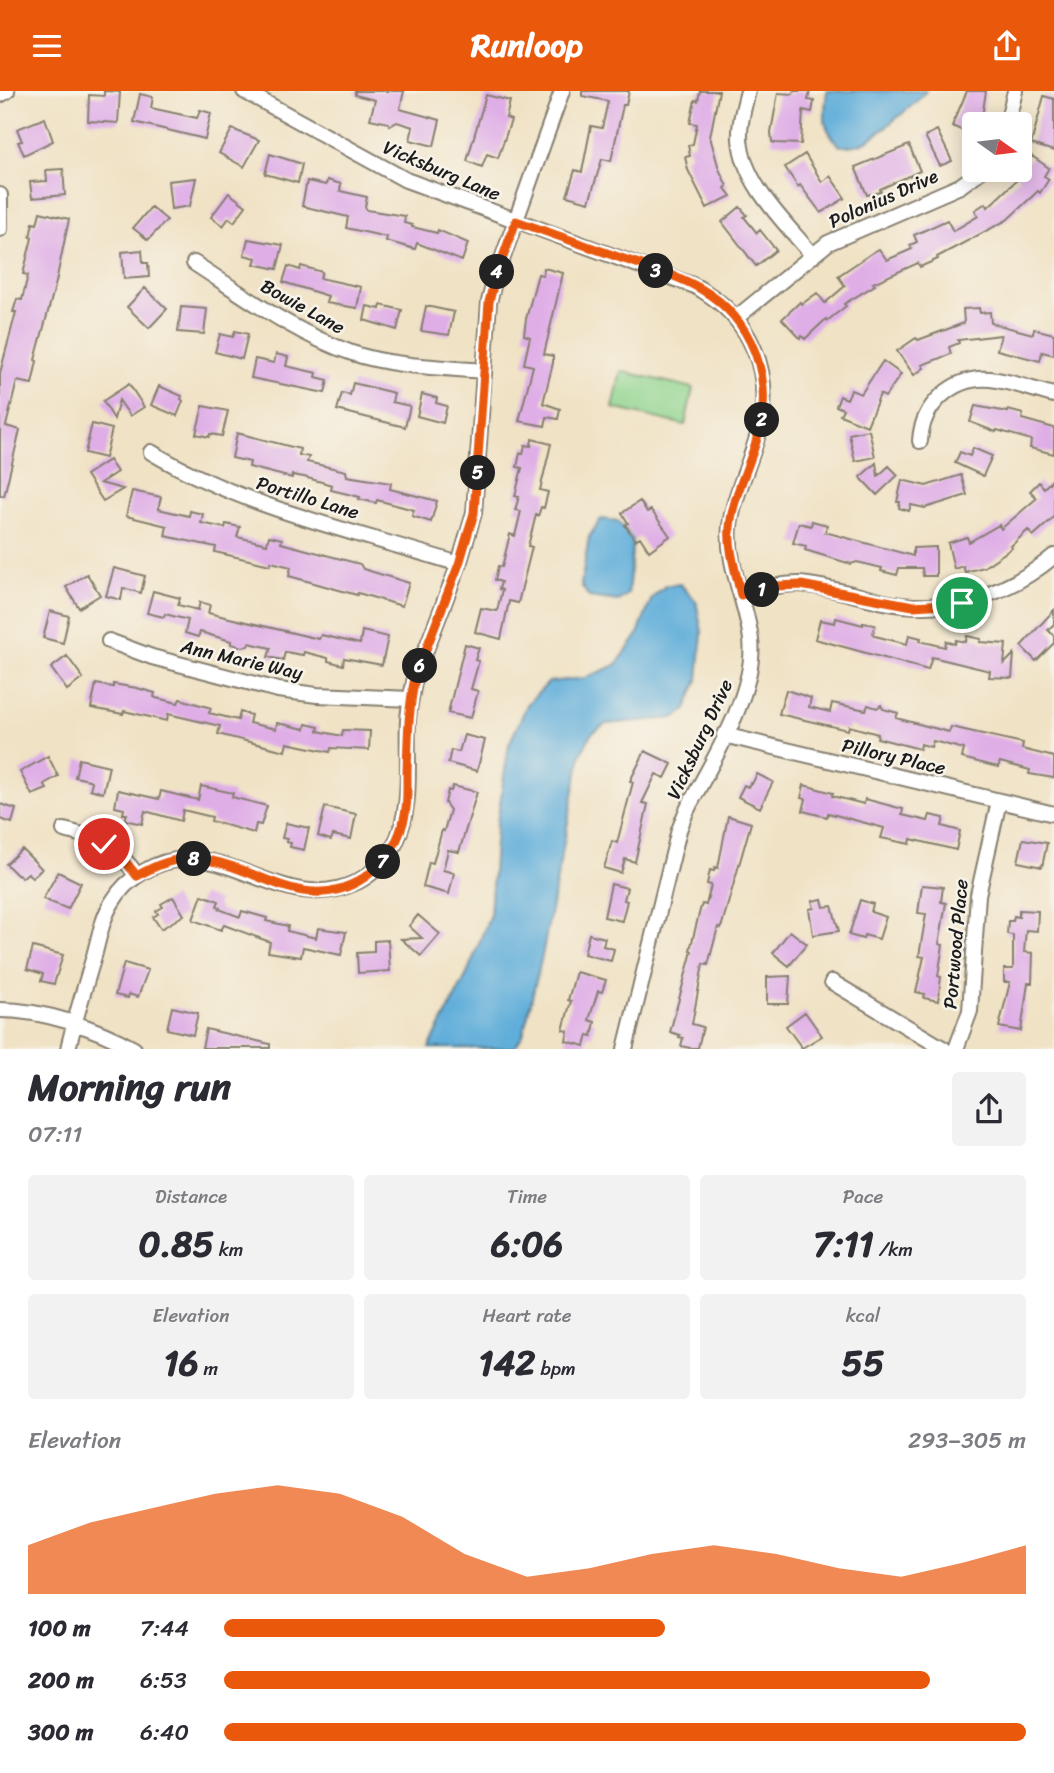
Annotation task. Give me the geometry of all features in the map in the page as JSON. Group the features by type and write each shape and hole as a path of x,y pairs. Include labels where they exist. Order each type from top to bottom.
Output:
{"street":[{"path":"0,96 7,91"},
{"name":"Vicksburg Lane","path":"244,91 406,180 516,221"},
{"path":"68,1048 106,915 115,898 137,876 160,864 192,859 217,863 281,887 307,892 339,889 363,879 387,857 402,828 407,802 408,719 415,678 459,564 475,506 492,289 562,91"},
{"path":"748,91 740,126 745,165 757,188 813,256"},
{"path":"1010,112 1014,91"},
{"name":"Polonius Drive","path":"736,318 840,236 966,182"},
{"path":"0,195 0,229"},
{"name":"Vicksburg Drive","path":"516,221 695,286 718,300 736,318 757,356 764,394 758,437 734,502 730,527 732,558 751,637 750,674 741,704 679,830 625,1048"},
{"name":"Bowie Lane","path":"194,263 295,328 340,349 396,363 484,371"},
{"path":"920,441 925,419 937,399 962,383 991,379 1054,395"},
{"name":"Portillo Lane","path":"151,453 196,477 250,499 459,564"},
{"path":"741,595 776,586 801,585 901,605 950,605 979,599 1009,587 1054,556"},
{"name":"Ann Marie Way","path":"109,641 164,661 278,690 317,695 411,699"},
{"name":"Pillory Place","path":"724,736 1054,814"},
{"name":"Portwood Place","path":"956,1048 970,1011 978,895 999,801"},
{"path":"64,830 93,838 111,848 131,865 137,876"},
{"path":"832,982 944,1048"},
{"path":"0,1010 30,1012 74,1024 115,1038 134,1048"}],"green space":[{"path":"621,371 693,388 685,425 613,408"}],"water":[{"path":"827,91 926,91 867,141 857,145 840,146 825,121"},
{"path":"601,519 618,521 633,540 628,594 618,601 589,597 581,585 589,537"},
{"path":"680,584 696,601 702,632 698,680 685,711 674,718 606,724 591,734 581,754 542,956 523,1035 514,1048 429,1048 467,974 490,915 496,829 509,744 528,703 549,682 585,678 616,665 637,636 652,598 665,586"}],"building":[{"path":"104,91 120,92 118,123 88,121 89,95 104,96"},
{"path":"355,91 404,91 400,109 440,120 434,146 410,140 413,127 397,122 390,126 389,123 370,119 375,100 355,95"},
{"path":"582,91 629,91 626,105 623,105 611,161 602,159 589,202 567,196 575,170 582,172 591,126 602,128 608,101 582,96"},
{"path":"700,91 719,91 710,137 727,186 725,188 731,196 707,208 688,170 685,157 690,156 688,145 693,144 697,124 690,123"},
{"path":"794,91 810,91 808,100 814,101 812,112 803,110 801,144 772,142 771,132 778,93 793,94"},
{"path":"967,91 986,91 982,112 962,112 962,130 952,126"},
{"path":"140,94 153,97 151,108 197,118 200,110 211,113 205,139 134,122"},
{"path":"486,95 510,101 506,118 511,120 498,158 487,154 482,167 467,161"},
{"path":"1044,96 1054,99 1054,151 1032,144"},
{"path":"45,118 53,141 24,155 18,142 22,141 17,129"},
{"path":"232,129 259,140 244,167 219,153"},
{"path":"937,130 952,161 940,166 925,136"},
{"path":"909,145 920,171 880,189 881,192 867,195 855,167"},
{"path":"270,154 302,164 298,183 265,174"},
{"path":"805,154 822,182 830,176 845,198 821,213 785,167"},
{"path":"1032,156 1049,168 1044,176 1049,179 1040,193 1038,191 1007,220 937,257 938,259 920,267 918,263 873,283 875,285 844,304 846,306 827,321 826,319 805,339 802,336 800,338 782,319 800,302 802,304 817,293 825,303 845,286 838,276 879,249 887,260 912,249 910,245 917,242 914,235 947,220 953,231 978,216 975,210 986,203 988,207 1015,182 1032,182"},
{"path":"63,169 65,195 32,198 30,182 47,181 46,170"},
{"path":"196,178 190,206 171,209 168,181"},
{"path":"327,180 341,184 340,191 367,197 367,210 405,216 404,223 412,227 437,233 438,230 468,243 462,261 417,243 415,249 386,241 387,237 346,228 348,217 302,206 307,181 326,185"},
{"path":"229,193 246,206 234,222 229,218 223,226 211,217"},
{"path":"151,207 167,220 148,240 133,228"},
{"path":"740,207 747,215 744,217 757,233 760,230 776,250 756,266 722,222"},
{"path":"40,212 69,219 56,282 35,360 37,361 32,384 17,381 6,426 20,430 4,496 0,495 0,373 16,312 13,312 17,299 22,300 28,275 23,274 33,223 37,224"},
{"path":"248,239 283,245 277,269 254,264 256,258 244,255"},
{"path":"142,250 143,263 148,263 149,277 124,279 122,252"},
{"path":"288,266 300,270 301,266 322,272 320,278 361,287 357,308 326,303 328,296 283,282"},
{"path":"544,268 563,273 544,354 553,356 553,363 543,403 560,409 558,419 547,417 545,426 519,421 533,366 524,364 530,337 524,335 526,319 538,274 543,275"},
{"path":"145,288 167,309 149,328 127,307"},
{"path":"381,305 402,310 397,330 364,320 367,306 380,309"},
{"path":"426,306 454,312 449,335 421,331"},
{"path":"181,307 207,309 204,334 178,332"},
{"path":"979,308 980,313 990,312 991,323 1033,334 1034,329 1054,334 1054,355 1042,352 1040,361 997,350 1001,335 958,340 959,343 949,347 951,354 922,365 924,368 914,375 897,351 916,338 918,340 964,323 963,309"},
{"path":"235,331 248,334 242,359 215,352 220,334 233,337"},
{"path":"276,354 288,357 286,366 317,373 316,377 328,380 325,393 251,378 255,359 274,363"},
{"path":"883,361 901,374 885,397 880,394 867,426 840,415 843,409 836,406 840,396 847,399 851,390 861,394"},
{"path":"353,383 394,393 392,402 410,406 405,427 337,410 342,393 350,395"},
{"path":"129,384 144,407 130,416 119,400 114,419 103,401"},
{"path":"159,386 182,396 183,401 177,416 151,405"},
{"path":"422,394 437,398 436,403 447,406 443,423 417,416"},
{"path":"203,406 228,411 222,436 196,434"},
{"path":"975,406 1023,414 1022,419 1054,428 1054,454 1030,448 1031,440 997,430 996,432 970,422"},
{"path":"92,424 112,429 105,458 85,453"},
{"path":"869,430 875,457 855,461 849,434"},
{"path":"237,433 300,449 299,455 309,457 307,462 346,471 347,476 391,483 390,489 437,501 431,522 412,516 414,510 377,500 376,503 359,499 360,497 331,490 332,485 249,467 250,462 232,458"},
{"path":"532,439 551,444 540,490 548,492 544,508 541,507 538,516 536,515 528,546 532,547 518,603 509,601 501,639 475,632 481,608 497,611 502,590 499,589 501,582 495,580 498,566 502,567 510,534 515,536 521,511 515,510 519,497 515,496 522,468 517,467 520,453 523,454 525,445 531,446"},
{"path":"973,448 992,456 983,476 955,463 960,452 970,456"},
{"path":"109,460 117,472 100,483 123,489 103,501 86,475"},
{"path":"876,463 878,476 889,466 898,475 877,495 860,477"},
{"path":"961,475 967,495 925,508 911,505 909,511 899,508 900,502 897,502 902,480 926,486"},
{"path":"1054,478 1054,516 1051,520 1033,536 1028,530 1012,548 984,567 965,572 963,566 954,569 948,543 967,537 969,542 999,525 1001,529 1037,498 1030,491 1039,482 1044,488"},
{"path":"132,491 161,497 158,509 189,516 190,511 203,514 201,523 225,528 226,524 240,527 237,537 267,544 269,536 282,539 281,543 360,564 363,569 409,583 402,606 289,576 291,567 271,562 270,565 215,552 216,547 165,536 167,526 126,516"},
{"path":"640,501 647,512 651,510 670,536 649,551 640,537 635,540 625,525 628,523 622,513"},
{"path":"812,521 827,525 825,532 913,556 913,548 936,547 936,576 923,576 922,568 899,568 897,575 881,571 882,568 857,562 851,564 805,550 806,546 793,543 799,523 811,526"},
{"path":"114,568 145,576 141,593 123,588 121,600 106,596"},
{"path":"87,574 100,595 79,608 66,587"},
{"path":"153,591 180,598 178,605 198,610 200,602 210,605 208,613 319,639 321,635 360,644 362,631 388,637 382,665 344,658 343,665 304,652 303,655 285,652 283,660 268,657 271,648 249,643 243,647 200,632 198,637 185,633 188,620 147,613"},
{"path":"1054,610 1054,624 1048,630 1054,636 1054,643 1036,661 1021,646"},
{"path":"50,611 69,616 63,643 43,638"},
{"path":"836,618 863,625 875,625 875,636 907,644 909,635 921,638 920,641 945,647 946,641 955,644 956,640 966,642 967,636 981,639 980,642 1006,644 1004,664 1014,654 1012,678 989,677 990,671 932,657 928,670 815,639 820,620 835,623"},
{"path":"465,644 479,648 475,660 479,661 471,689 478,691 471,718 448,713"},
{"path":"67,656 83,678 67,690 51,668"},
{"path":"96,684 137,688 155,693 156,698 178,703 180,699 211,708 209,713 238,720 240,712 251,715 249,723 276,729 277,723 305,729 306,724 319,727 318,731 342,736 343,730 370,731 369,750 331,748 330,752 287,743 285,751 218,734 220,726 168,714 167,721 124,711 123,714 91,708"},
{"path":"786,690 811,698 809,707 830,712 832,703 866,710 868,705 877,708 881,705 883,709 898,713 896,718 949,732 951,727 1023,743 1022,749 1054,757 1054,778 1029,774 1030,770 1000,762 998,767 962,758 964,749 933,741 931,747 921,744 920,749 877,738 878,734 849,726 848,730 779,714"},
{"path":"464,735 485,740 477,771 448,763 451,750 459,752"},
{"path":"645,751 672,764 665,778 656,774 642,803 648,804 635,862 625,859 621,873 604,868 612,841 617,843 633,782 630,781"},
{"path":"48,756 58,776 44,784 47,789 32,795 20,772"},
{"path":"79,759 109,766 103,793 90,789 92,782 89,780 75,777"},
{"path":"757,774 773,782 760,808 738,797 744,785 748,787 752,784"},
{"path":"804,785 864,804 865,799 903,809 902,815 928,821 930,815 944,818 942,826 960,831 956,850 911,839 910,844 881,838 884,828 828,813 827,817 803,811 806,799 801,798"},
{"path":"201,786 233,793 232,797 267,806 261,825 256,824 254,833 211,821 212,817 183,810 181,821 145,811 142,824 125,820 127,814 123,814 124,809 115,807 118,790 159,799 161,791 198,800"},
{"path":"453,786 477,792 459,852 448,850 443,870 454,873 449,894 423,887 429,862 433,863 442,830 444,831 450,810 445,803 448,790 451,791"},
{"path":"0,804 16,809 12,823 0,819"},
{"path":"325,807 356,814 351,839 333,835 331,840 318,836"},
{"path":"728,816 751,823 721,928 718,927 708,965 703,964 692,1024 703,1027 698,1048 690,1048 681,1046 683,1038 670,1032 700,910 702,904 706,905 711,885 707,884 710,870 718,868"},
{"path":"286,823 309,828 304,850 290,847 291,843 282,838"},
{"path":"1023,839 1047,843 1042,867 1018,862"},
{"path":"22,849 42,869 32,878 28,873 22,878 6,864"},
{"path":"58,872 81,883 68,909 43,899"},
{"path":"611,884 627,888 622,921 604,917"},
{"path":"922,885 943,887 941,902 946,903 939,944 943,945 938,976 941,977 938,1001 924,998 925,994 916,992 924,957 919,956 926,914 918,913"},
{"path":"202,895 219,901 219,909 240,917 242,911 267,918 266,921 288,926 287,931 316,938 318,928 346,932 341,955 303,947 301,957 268,952 270,942 224,925 221,930 193,920"},
{"path":"173,897 184,915 161,929 153,917 158,914 156,911 163,907 161,904"},
{"path":"822,899 824,907 832,906 839,931 813,935 809,909 814,908 812,901"},
{"path":"860,900 873,904 871,912 886,917 879,939 864,935 863,939 849,935"},
{"path":"1019,910 1038,911 1037,931 1026,930 1024,952 1033,953 1032,983 1028,983 1021,1031 999,1027 1010,982 1004,982 1004,969 1013,969 1013,935 1007,934 1008,921 1013,921 1014,916 1019,917"},
{"path":"418,915 440,934 421,956 401,939 422,938 409,926"},
{"path":"790,931 807,944 789,966 773,953"},
{"path":"589,934 605,938 603,946 614,949 611,961 584,954"},
{"path":"388,940 390,971 358,973 357,953 374,952 374,941"},
{"path":"33,947 63,955 54,984 41,981 43,974 27,969"},
{"path":"124,963 148,970 138,997 129,994 128,998 115,995"},
{"path":"576,972 606,980 602,992 598,991 589,1020 595,1022 592,1036 588,1035 585,1046 566,1041 568,1031 563,1030"},
{"path":"790,976 788,1004 767,1004 767,977"},
{"path":"172,1007 198,1013 193,1035 167,1029"},
{"path":"805,1012 822,1036 802,1048 786,1026"},
{"path":"206,1029 270,1044 270,1048 202,1048"}],"route":[{"path":"104,844 131,865 137,876 160,864 198,859 224,865 288,889 307,892 339,889 363,879 387,857 402,828 405,815 408,719 415,678 459,564 474,513 489,302 516,221 695,286 723,305 745,331 757,356 764,381 764,407 758,437 734,502 730,527 732,558 741,595 791,584 821,587 894,604 925,607 962,603"}]}
